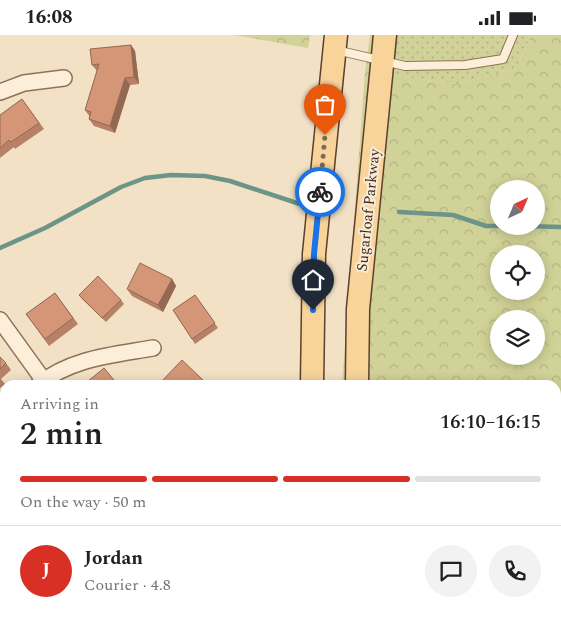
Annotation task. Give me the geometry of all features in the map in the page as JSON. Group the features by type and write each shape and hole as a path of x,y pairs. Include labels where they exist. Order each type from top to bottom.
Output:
{"main road":[{"name":"Sugarloaf Parkway","path":"357,380 358,309 385,35"},
{"path":"312,380 314,254 335,43"}],"street":[{"path":"0,92 24,83 64,78"},
{"path":"0,320 40,380"},
{"path":"49,380 68,366 83,361 153,348"}],"lane":[{"path":"335,43 382,61 404,66 465,65 502,59 513,35"}],"green space":[{"path":"234,35 310,35 308,48"},
{"path":"370,35 532,35 516,68 457,84 365,72"},
{"path":"532,35 561,35 561,380 342,380 365,72 457,84 516,68"}],"building":[{"path":"131,45 134,77 125,78 110,126 89,119 91,112 85,110 99,64 92,65 90,49"},
{"path":"22,99 39,123 11,142 9,140 0,148 0,115"},
{"path":"140,263 172,279 158,305 127,289"},
{"path":"98,276 121,300 102,318 79,295"},
{"path":"55,293 73,318 45,339 26,314"},
{"path":"195,295 215,323 192,339 173,310"},
{"path":"0,357 6,363 0,369"},
{"path":"182,360 203,380 163,380"},
{"path":"104,368 114,380 89,380"}],"waterway":[{"path":"0,248 45,228 121,187 145,178 171,175 205,176 230,181 300,204"},
{"path":"399,212 453,215 490,226"},
{"path":"545,227 561,227"}],"way so far":[{"path":"320,192 325,135"}],"route":[{"path":"313,310 314,254 320,192"}]}
